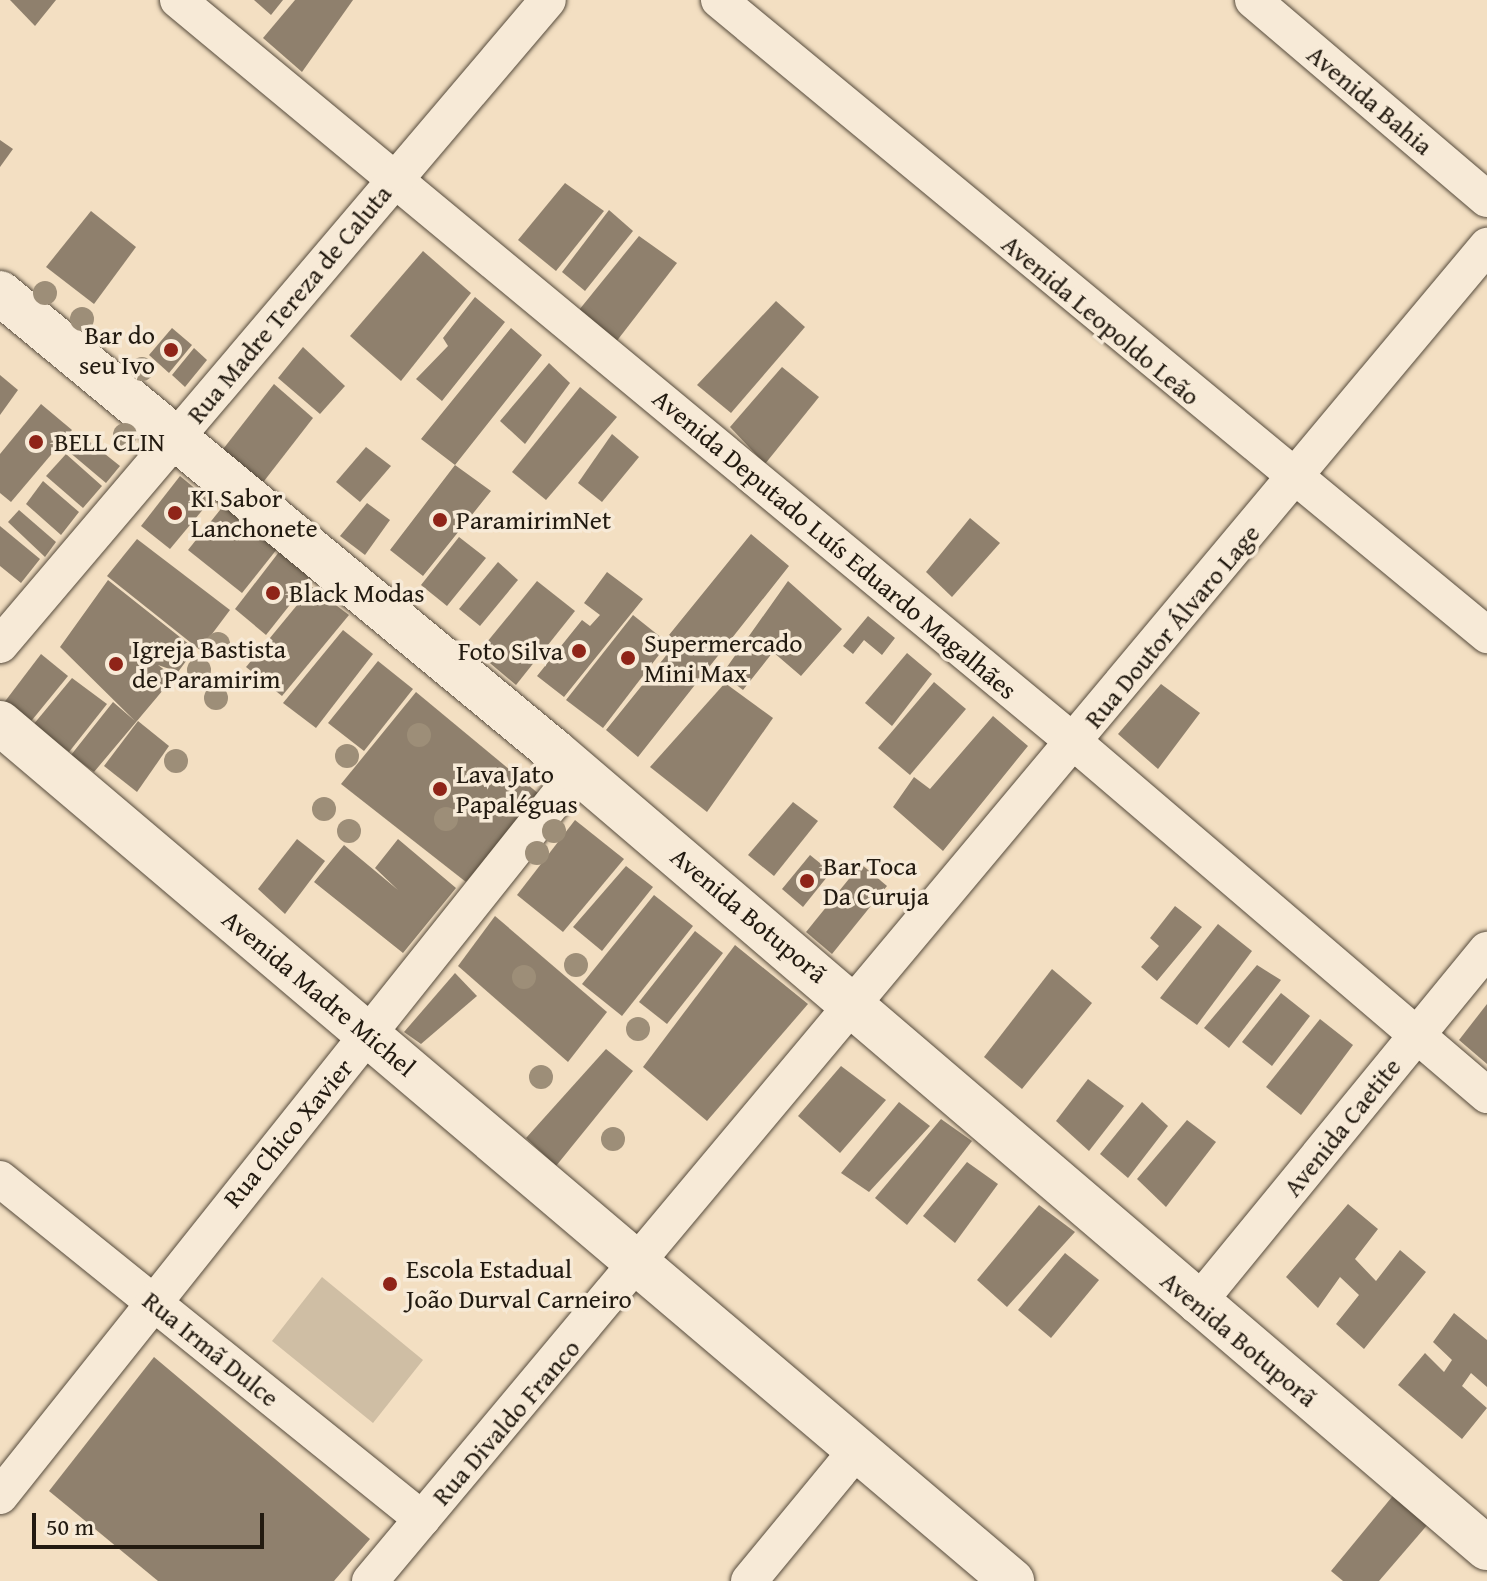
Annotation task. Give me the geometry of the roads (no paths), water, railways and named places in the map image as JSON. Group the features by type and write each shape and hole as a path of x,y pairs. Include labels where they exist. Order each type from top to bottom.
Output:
{"street":[{"name":"Avenida Deputado Luís Eduardo Magalhães","path":"178,0 1075,743 1487,1095"},
{"name":"Rua Madre Tereza de Caluta","path":"0,645 548,0"},
{"name":"Avenida Leopoldo Leão","path":"719,0 1293,482 1487,635"},
{"name":"Avenida Bahia","path":"1255,1 1487,199"},
{"name":"Rua Doutor Álvaro Lage","path":"852,1002 1075,743 1487,246"},
{"name":"Avenida Botuporã","path":"0,293 852,1002 1196,1305 1487,1548"},
{"name":"Avenida Madre Michel","path":"0,723 1012,1581"},
{"name":"Rua Chico Xavier","path":"0,1496 150,1301 369,1035 578,771"},
{"name":"Avenida Caetite","path":"1196,1305 1487,950"},
{"name":"Rua Divaldo Franco","path":"370,1581 852,1002"},
{"name":"Rua Irmã Dulce","path":"0,1179 422,1519"},
{"path":"749,1581 857,1450"}],"place":[{"name":"Bar do seu Ivo","path":"171,350"},
{"name":"BELL CLIN","path":"36,442"},
{"name":"KI Sabor Lanchonete","path":"175,513"},
{"name":"ParamirimNet","path":"440,520"},
{"name":"Black Modas","path":"273,593"},
{"name":"Foto Silva","path":"579,651"},
{"name":"Supermercado Mini Max","path":"628,658"},
{"name":"Igreja Bastista de Paramirim","path":"116,664"},
{"name":"Lava Jato Papaléguas","path":"440,789"},
{"name":"Bar Toca Da Curuja","path":"807,881"},
{"name":"Escola Estadual João Durval Carneiro","path":"390,1284"}]}
